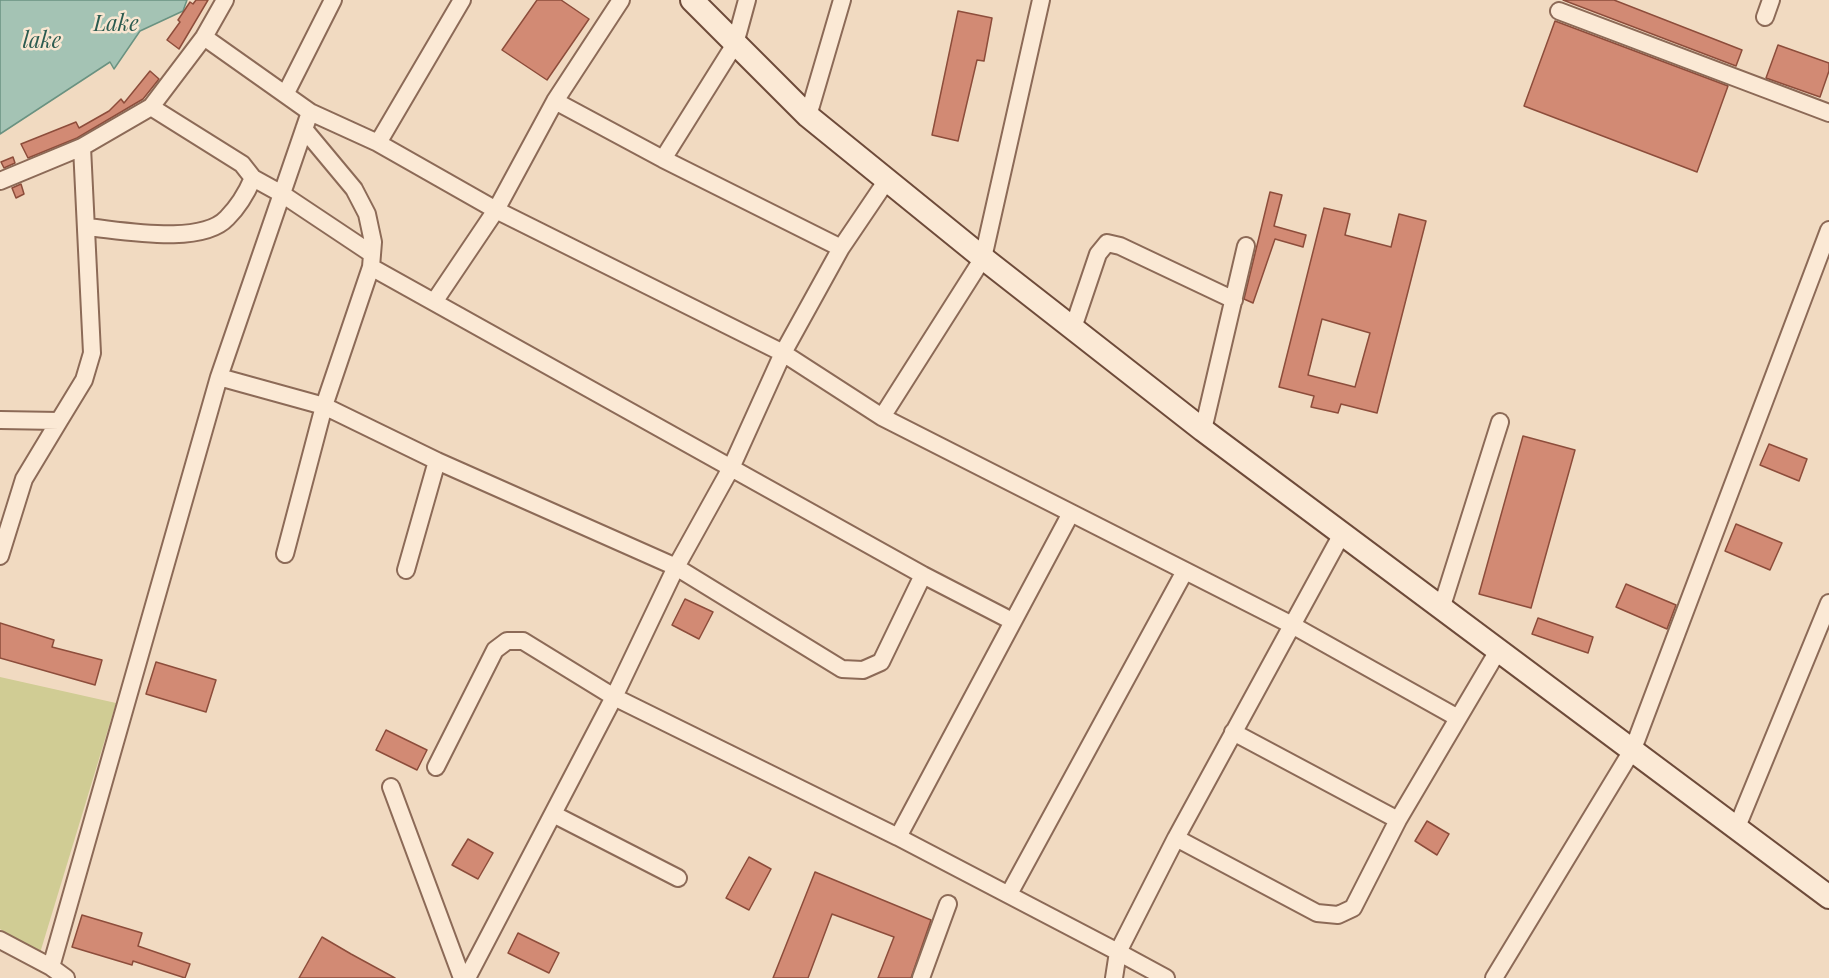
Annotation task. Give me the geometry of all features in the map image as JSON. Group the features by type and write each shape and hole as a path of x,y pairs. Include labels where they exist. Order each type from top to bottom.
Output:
{"street":[{"path":"0,181 82,147 151,107 204,37 225,0"},
{"path":"286,93 333,0"},
{"path":"378,143 462,0"},
{"path":"434,302 496,210 555,101 621,0"},
{"path":"692,0 808,116 983,258 1203,430 1343,532 1829,897"},
{"path":"663,159 735,44 747,0"},
{"path":"808,116 842,0"},
{"path":"882,417 983,258 1041,0"},
{"path":"1765,17 1771,0"},
{"path":"1559,11 1829,113"},
{"path":"204,37 310,112 378,143 496,210 783,353 882,417 1292,625 1458,718"},
{"path":"555,101 663,159 841,248"},
{"path":"151,107 242,164 253,178 282,194 371,261 434,302 923,575 1012,621"},
{"path":"51,967 219,377 310,112"},
{"path":"285,554 324,406 371,261 373,242 367,214 354,189 304,129"},
{"path":"0,556 24,479 84,380 92,353 82,147"},
{"path":"86,227 178,235 200,232 226,219 253,178"},
{"path":"467,978 614,697 676,567 731,468 783,353 841,248 887,180"},
{"path":"1494,978 1633,749 1828,239"},
{"path":"1073,328 1098,254 1107,243 1120,246 1234,300"},
{"path":"1203,430 1246,246"},
{"path":"219,377 324,406 437,461 676,567 843,669 863,670 881,662 923,575"},
{"path":"0,420 59,421"},
{"path":"1442,606 1500,422"},
{"path":"406,570 437,461"},
{"path":"898,837 1071,513"},
{"path":"1114,978 1118,952 1176,838 1343,532"},
{"path":"1008,894 1185,571"},
{"path":"1737,827 1829,603"},
{"path":"436,767 495,650 507,641 523,641 543,651 614,697 898,837 1166,978"},
{"path":"1176,838 1317,913 1338,915 1353,908 1398,820 1499,649"},
{"path":"1233,732 1398,820"},
{"path":"391,787 462,978"},
{"path":"553,814 678,878"},
{"path":"921,978 948,904"},
{"path":"0,940 51,967 66,978"}],"shaded area":[{"path":"0,677 116,703 40,953 0,929"}],"water":[{"name":"lake","path":"0,0 187,0 183,11 140,31 114,69 110,62 0,134"}],"building":[{"path":"196,0 208,0 179,49 167,40 180,22 178,20 190,2 193,4"},
{"path":"537,0 561,0 589,19 547,80 502,50"},
{"path":"1563,0 1614,0 1742,50 1736,66"},
{"path":"958,11 992,18 984,61 977,60 958,141 932,135"},
{"path":"1555,21 1728,86 1697,172 1524,106"},
{"path":"1778,45 1829,63 1829,71 1820,97 1766,78"},
{"path":"150,71 159,79 143,99 77,138 28,158 21,144 76,122 79,128 109,111 121,99 124,103"},
{"path":"13,157 15,163 4,168 1,162"},
{"path":"21,184 24,194 16,198 12,188"},
{"path":"1270,192 1282,195 1274,226 1306,235 1303,247 1275,239 1253,303 1244,299"},
{"path":"1324,208 1350,214 1345,235 1391,247 1399,214 1426,221 1377,413 1341,404 1338,413 1311,407 1314,396 1279,387","holes":["1322,319 1370,333 1355,387 1308,375"]},
{"path":"1523,436 1575,450 1531,608 1479,594"},
{"path":"1769,444 1807,459 1799,481 1760,465"},
{"path":"1736,524 1782,543 1770,570 1725,551"},
{"path":"1626,584 1676,605 1667,629 1616,607"},
{"path":"685,599 713,612 699,639 672,625"},
{"path":"1538,618 1593,637 1588,653 1532,634"},
{"path":"0,623 54,640 52,647 102,660 95,685 0,658"},
{"path":"156,662 216,680 206,712 146,694"},
{"path":"386,730 427,750 417,770 376,750"},
{"path":"1427,821 1449,834 1437,855 1415,841"},
{"path":"468,839 493,853 478,879 452,865"},
{"path":"749,857 771,869 749,910 726,898"},
{"path":"815,872 931,920 911,978 878,978 894,937 832,914 808,978 773,978"},
{"path":"82,915 142,933 138,946 190,964 185,978 133,961 132,965 72,947"},
{"path":"518,933 559,953 549,973 508,953"},
{"path":"322,937 351,954 395,978 299,978"}],"water label":[{"name":"Lake","path":"116,24"}]}
